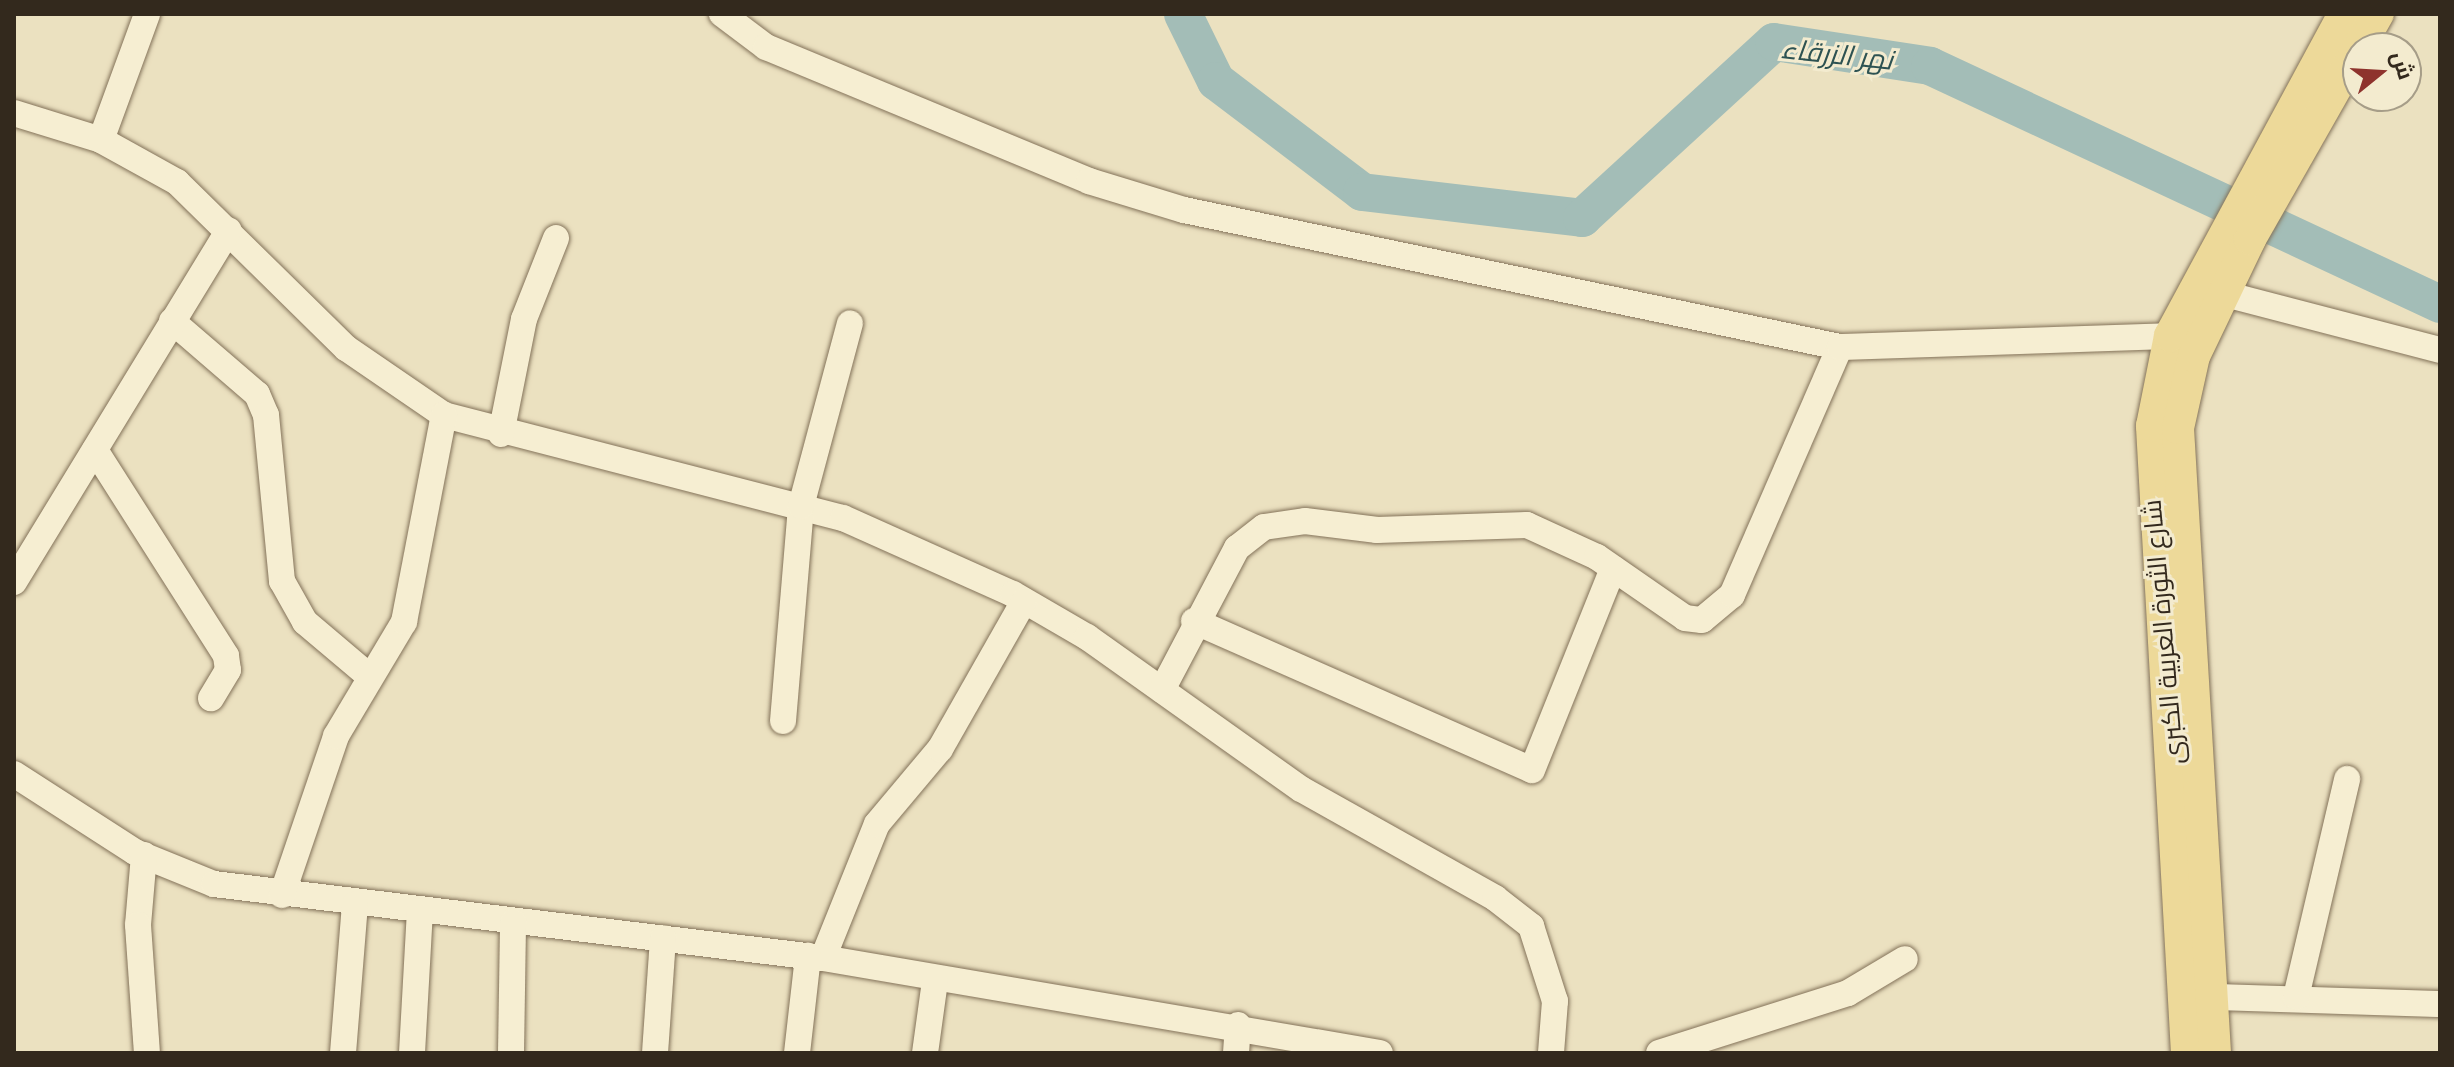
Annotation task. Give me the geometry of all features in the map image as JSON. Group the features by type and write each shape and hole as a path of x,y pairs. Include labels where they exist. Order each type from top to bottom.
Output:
{"main road":[{"path":"2238,232 2272,168 2344,14"},
{"path":"2272,168 2378,14"},
{"name":"شارع الثورة العربية الكبرى","path":"2215,1053 2214,997 2176,470 2187,381 2225,294 2238,232"},
{"name":"شارع الثورة العربية الكبرى","path":"2187,1053 2180,845 2151,504 2152,426 2170,336 2238,232"}],"street":[{"path":"101,140 147,14"},
{"path":"722,14 766,47 1089,181 1184,210 1840,347 2170,336"},
{"path":"14,113 101,140 177,182 346,348 444,415 501,434 801,506 1024,601 1162,690 1301,789 1495,898 1531,926 1555,1001 1551,1053"},
{"path":"14,582 229,230"},
{"path":"501,434 524,319 556,238"},
{"path":"2225,294 2440,350"},
{"path":"172,321 257,394 266,415 282,581 305,622 370,677"},
{"path":"783,721 801,506 850,323"},
{"path":"1162,690 1194,621 1237,548 1277,522 1410,530 1509,522 1613,569 1685,618 1718,614 1781,491 1840,347"},
{"path":"282,895 331,747 404,622 444,415"},
{"path":"95,450 226,656 228,670 211,698"},
{"path":"1194,621 1532,770 1613,569"},
{"path":"797,1053 816,957 877,824 940,749 1024,601"},
{"path":"14,774 144,855 214,884 355,904 816,957 935,981 1238,1025 1380,1053"},
{"path":"2296,997 2347,779"},
{"path":"144,855 138,925 147,1053"},
{"path":"343,1053 355,904"},
{"path":"412,1053 420,911"},
{"path":"511,1053 513,922"},
{"path":"655,1053 663,938"},
{"path":"1659,1053 1848,993 1905,959"},
{"path":"925,1053 935,981"},
{"path":"2214,997 2296,997 2440,1004"},
{"path":"1236,1053 1238,1025"}],"waterway":[{"name":"نهر الزرقاء","path":"1183,14 1216,81 1362,192 1582,218 1774,42 1930,66 2440,304"}]}
